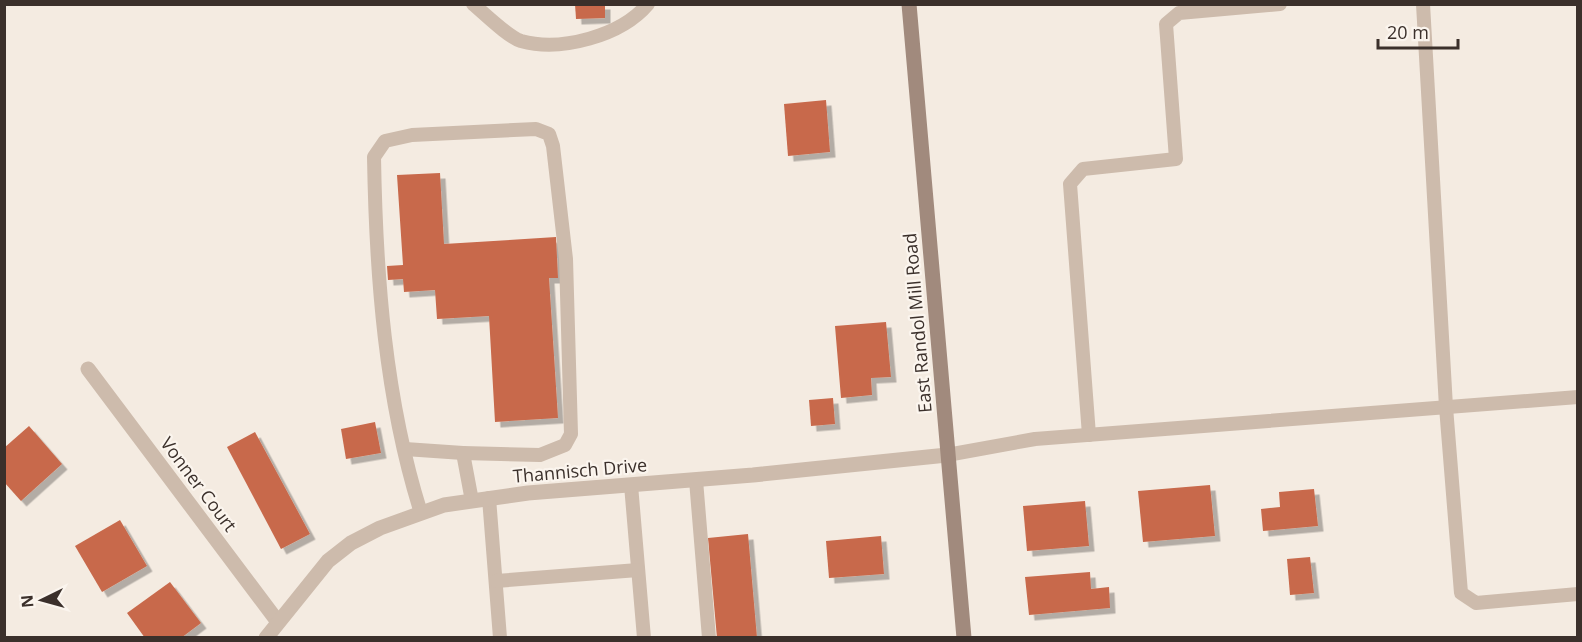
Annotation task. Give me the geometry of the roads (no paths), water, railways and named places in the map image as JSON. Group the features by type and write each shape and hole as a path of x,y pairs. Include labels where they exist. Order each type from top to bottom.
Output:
{"main road":[{"name":"East Randol Mill Road","path":"909,4 964,638"}],"street":[{"name":"Vonner Court","path":"88,369 278,622"},
{"name":"Thannisch Drive","path":"266,638 327,561 351,543 380,528 444,505 489,498 947,455"}],"lane":[{"path":"473,4 519,40 566,43 609,34 648,4"},
{"path":"1089,435 1070,184 1083,169 1176,159 1166,24 1179,13 1280,4"},
{"path":"1423,4 1446,407 1461,593 1476,603 1578,594"},
{"path":"405,449 540,455 565,446 572,434 566,259 553,146 549,134 536,129 412,135 385,141 374,157 381,313 405,449 421,513"},
{"path":"947,455 1035,439 1578,397"},
{"path":"463,453 472,501"},
{"path":"696,480 710,638"},
{"path":"631,485 644,638"},
{"path":"489,498 500,638"},
{"path":"496,581 638,570"}]}
